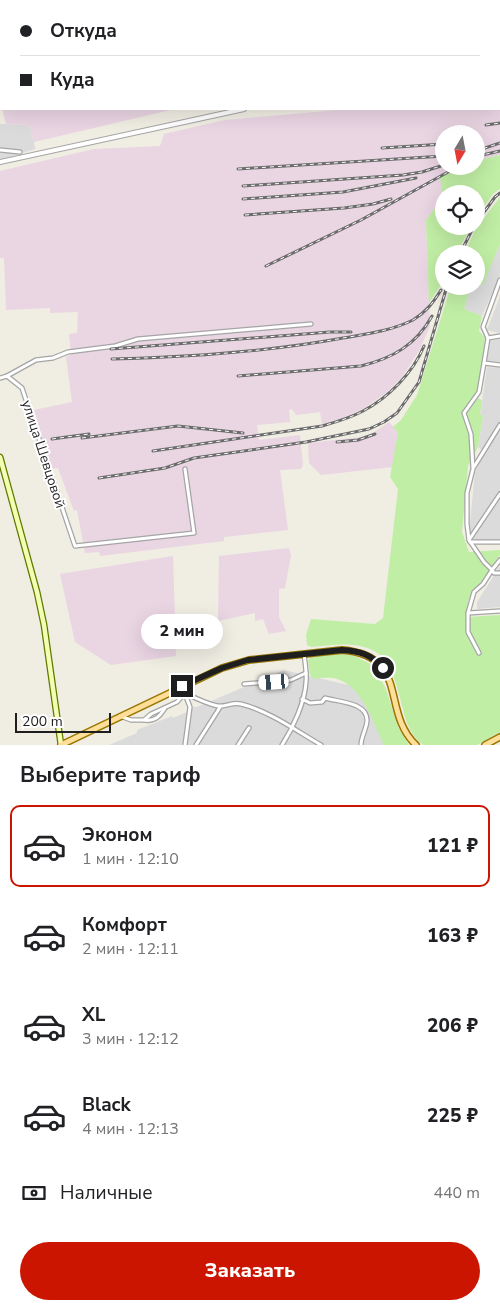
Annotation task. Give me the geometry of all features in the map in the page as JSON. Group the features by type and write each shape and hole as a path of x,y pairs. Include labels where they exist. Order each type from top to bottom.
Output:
{"main road":[{"path":"0,457 37,592 44,625 61,745 222,668 248,660 349,650 368,655 376,660 387,677 403,726 416,745"},
{"path":"485,745 500,737"}],"street":[{"path":"0,162 239,110"},
{"path":"0,150 20,152"},
{"path":"500,280 483,327 488,338 478,392 464,412 471,434 473,469 467,493 467,524 470,541 494,573 500,573"},
{"path":"0,378 8,376 36,360 53,358 68,352 115,346 138,339 312,324"},
{"path":"488,338 500,336"},
{"path":"484,363 500,365"},
{"name":"улица Шевцовой","path":"8,376 22,388 75,546 194,533 185,469"},
{"path":"473,469 500,425"},
{"path":"470,541 500,494"},
{"path":"470,541 500,542"},
{"path":"479,653 468,632 468,613 474,592 483,584 500,560"},
{"path":"468,613 500,611"},
{"path":"282,745 292,728 307,681 304,653"},
{"path":"244,684 291,680 306,672"},
{"path":"182,686 190,708 184,745"},
{"path":"185,693 220,706 235,703 242,704 266,714 321,745"},
{"path":"144,720 150,714 177,702 185,693"},
{"path":"302,699 312,703 322,702 325,698 360,707 365,713 367,721 361,745"},
{"path":"196,745 220,706"},
{"path":"120,716 131,720 150,721 160,716 165,708"},
{"path":"238,745 248,728"}],"shaded area":[{"path":"2,110 171,110 34,142 29,125 6,124"},
{"path":"337,110 500,110 500,155 485,159 485,125 435,125 435,175 445,175 441,177 442,185 435,185 435,208 426,220 430,326 420,349 402,377 387,392 363,409 342,418 322,424 320,412 296,415 292,409 289,410 290,422 257,425 259,440 300,435 303,465 301,469 280,470 288,530 224,537 224,541 100,556 99,552 85,553 77,510 74,511 58,468 51,469 34,410 72,402 66,357 71,355 69,334 77,333 78,312 50,313 50,308 6,310 4,258 0,258 0,171 94,149 160,146 164,134 225,120"},
{"path":"0,124 29,125 35,149 0,160"},
{"path":"500,244 500,275 482,316 464,309 468,295 485,295 485,279"},
{"path":"500,296 500,333 499,333 487,330"},
{"path":"500,339 500,362 487,361 490,341"},
{"path":"487,367 500,368 500,541 475,541 469,531 475,473 484,452 478,447 483,416 480,415"},
{"path":"389,422 398,432 393,467 321,475 309,463 308,443 361,437 373,433"},
{"path":"289,548 291,555 285,588 279,589 279,617 286,631 269,634 263,619 255,621 255,613 218,621 219,556"},
{"path":"173,556 176,656 111,665 75,642 60,574"},
{"path":"500,566 500,607 477,609 477,602"},
{"path":"284,670 370,690 406,745 109,745 137,733 137,730 172,716 173,718 192,710 193,707 197,707"}],"green space":[{"path":"500,155 500,189 493,194 485,205 485,185 441,185 440,177 445,175 485,175 485,159"},
{"path":"500,197 500,244 485,280 485,245 468,245 473,235 485,235 485,217"},
{"path":"435,208 435,235 466,235 462,245 435,245 435,294 429,303 426,220"},
{"path":"448,295 468,295 464,309 482,316 479,331 485,338 477,398 482,400 480,414 483,416 478,447 468,466 462,532 469,552 500,550 500,555 468,601 468,617 500,615 500,732 477,745 423,745 415,737 407,724 390,668 383,658 375,652 366,647 355,645 311,647 307,645 306,635 311,619 375,624 383,618 398,489 390,477 398,432 393,427 401,420 417,395"},
{"path":"341,654 354,656 373,665 386,689 398,727 409,745 384,745 366,707 354,690 346,683 337,679 314,679 310,675 308,661 310,657"}],"railway":[{"path":"486,125 500,123"},
{"path":"485,148 500,143"},
{"path":"382,148 435,145"},
{"path":"485,154 500,151"},
{"path":"238,169 435,157"},
{"path":"243,186 403,175 435,168"},
{"path":"266,266 361,220 443,175"},
{"path":"243,199 343,192 416,178"},
{"path":"485,211 500,193"},
{"path":"245,215 344,208 373,204 391,199"},
{"path":"464,245 470,235"},
{"path":"112,359 169,357 257,350 378,332 405,324 418,317 429,307 438,295"},
{"path":"99,478 165,468 194,458 306,442 369,429 384,422 397,413 419,382 444,295"},
{"path":"238,376 361,366 373,363 393,354 411,342 419,335 432,316"},
{"path":"111,349 351,332"},
{"path":"153,451 322,426 348,418 372,406 399,384 413,366 424,346"},
{"path":"82,438 178,426 243,433"},
{"path":"52,439 89,434"},
{"path":"337,442 358,440 375,434"}],"route":[{"path":"182,686 222,668 248,660 304,653 342,650 356,651 376,660 383,668"}]}
